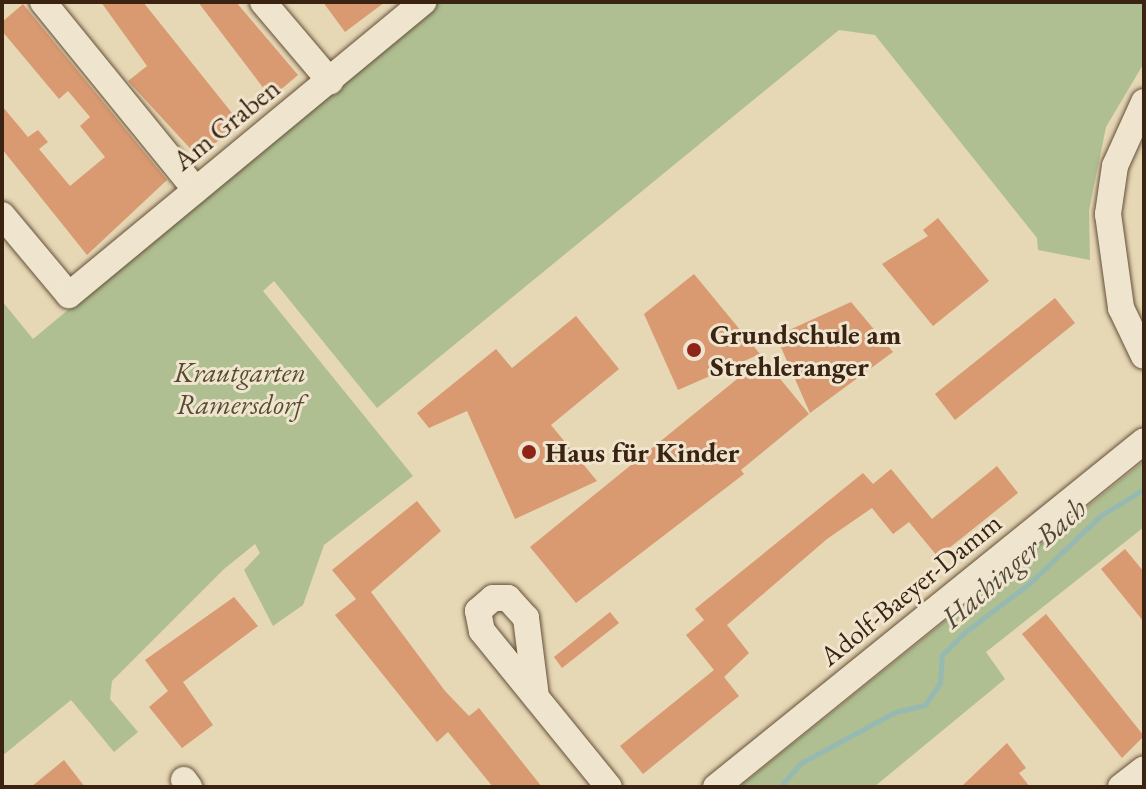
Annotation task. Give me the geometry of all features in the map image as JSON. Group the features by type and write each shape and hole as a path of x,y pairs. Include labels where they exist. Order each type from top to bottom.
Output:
{"street":[{"path":"43,2 196,190"},
{"path":"263,2 330,81"},
{"name":"Am Graben","path":"2,215 69,295 423,2"},
{"path":"1144,102 1115,166 1108,214 1117,294 1144,356"},
{"name":"Adolf-Baeyer-Damm","path":"716,787 1144,441"},
{"path":"536,697 609,787"},
{"path":"1121,787 1144,769"}],"green space":[{"name":"Krautgarten Ramersdorf","path":"438,2 1144,2 1144,63 1106,127 1089,210 1090,260 1038,250 1037,238 875,35 839,30 377,408 274,281 263,291 413,476 324,545 303,605 273,626 244,570 260,553 255,544 224,569 112,681 110,699 138,732 114,752 71,700 2,756 2,301 33,339"},
{"path":"1144,461 1144,527 986,652 1005,679 874,787 739,787"}],"building":[{"path":"101,2 143,2 240,123 198,157 128,81 147,66"},
{"path":"198,2 236,2 298,75 271,98"},
{"path":"323,2 385,2 345,32"},
{"path":"23,4 167,180 87,255 2,149 2,106 28,137 38,130 48,142 39,149 70,186 105,157 80,126 90,117 68,91 59,99 2,31 2,22"},
{"path":"938,218 989,281 933,326 882,264 928,236 923,230"},
{"path":"694,274 760,354 678,390 644,314"},
{"path":"1055,298 1075,323 955,420 935,394"},
{"path":"851,302 893,352 810,413 776,336"},
{"name":"Haus für Kinder","path":"576,316 619,369 551,425 597,481 515,519 467,411 429,428 417,413 496,349 512,368"},
{"path":"763,358 809,414 741,470 744,474 576,603 530,547"},
{"path":"997,466 1018,493 938,557 909,522 893,534 872,508 827,539 727,625 749,653 724,677 739,696 643,774 620,746 714,670 686,635 704,620 695,609 863,473 873,484 891,469 932,519"},
{"path":"417,501 441,531 371,592 445,691 469,716 479,708 542,787 493,787 448,732 437,742 335,615 356,599 332,570"},
{"path":"1125,549 1144,572 1144,622 1101,569"},
{"path":"234,597 258,626 183,682 213,725 182,748 149,707 168,691 145,660"},
{"path":"610,612 619,623 562,668 554,657"},
{"path":"1046,614 1144,736 1122,758 1022,634"},
{"path":"1007,743 1026,768 1019,773 1030,787 961,787"},
{"path":"64,760 85,787 31,787"}],"waterway":[{"name":"Hachinger Bach","path":"780,787 801,763 895,712 925,705 940,683 942,655 965,632 1031,582 1100,516 1144,489"}],"place":[{"name":"Grundschule am Strehleranger","path":"694,350"},
{"name":"Haus für Kinder","path":"529,452"}]}
